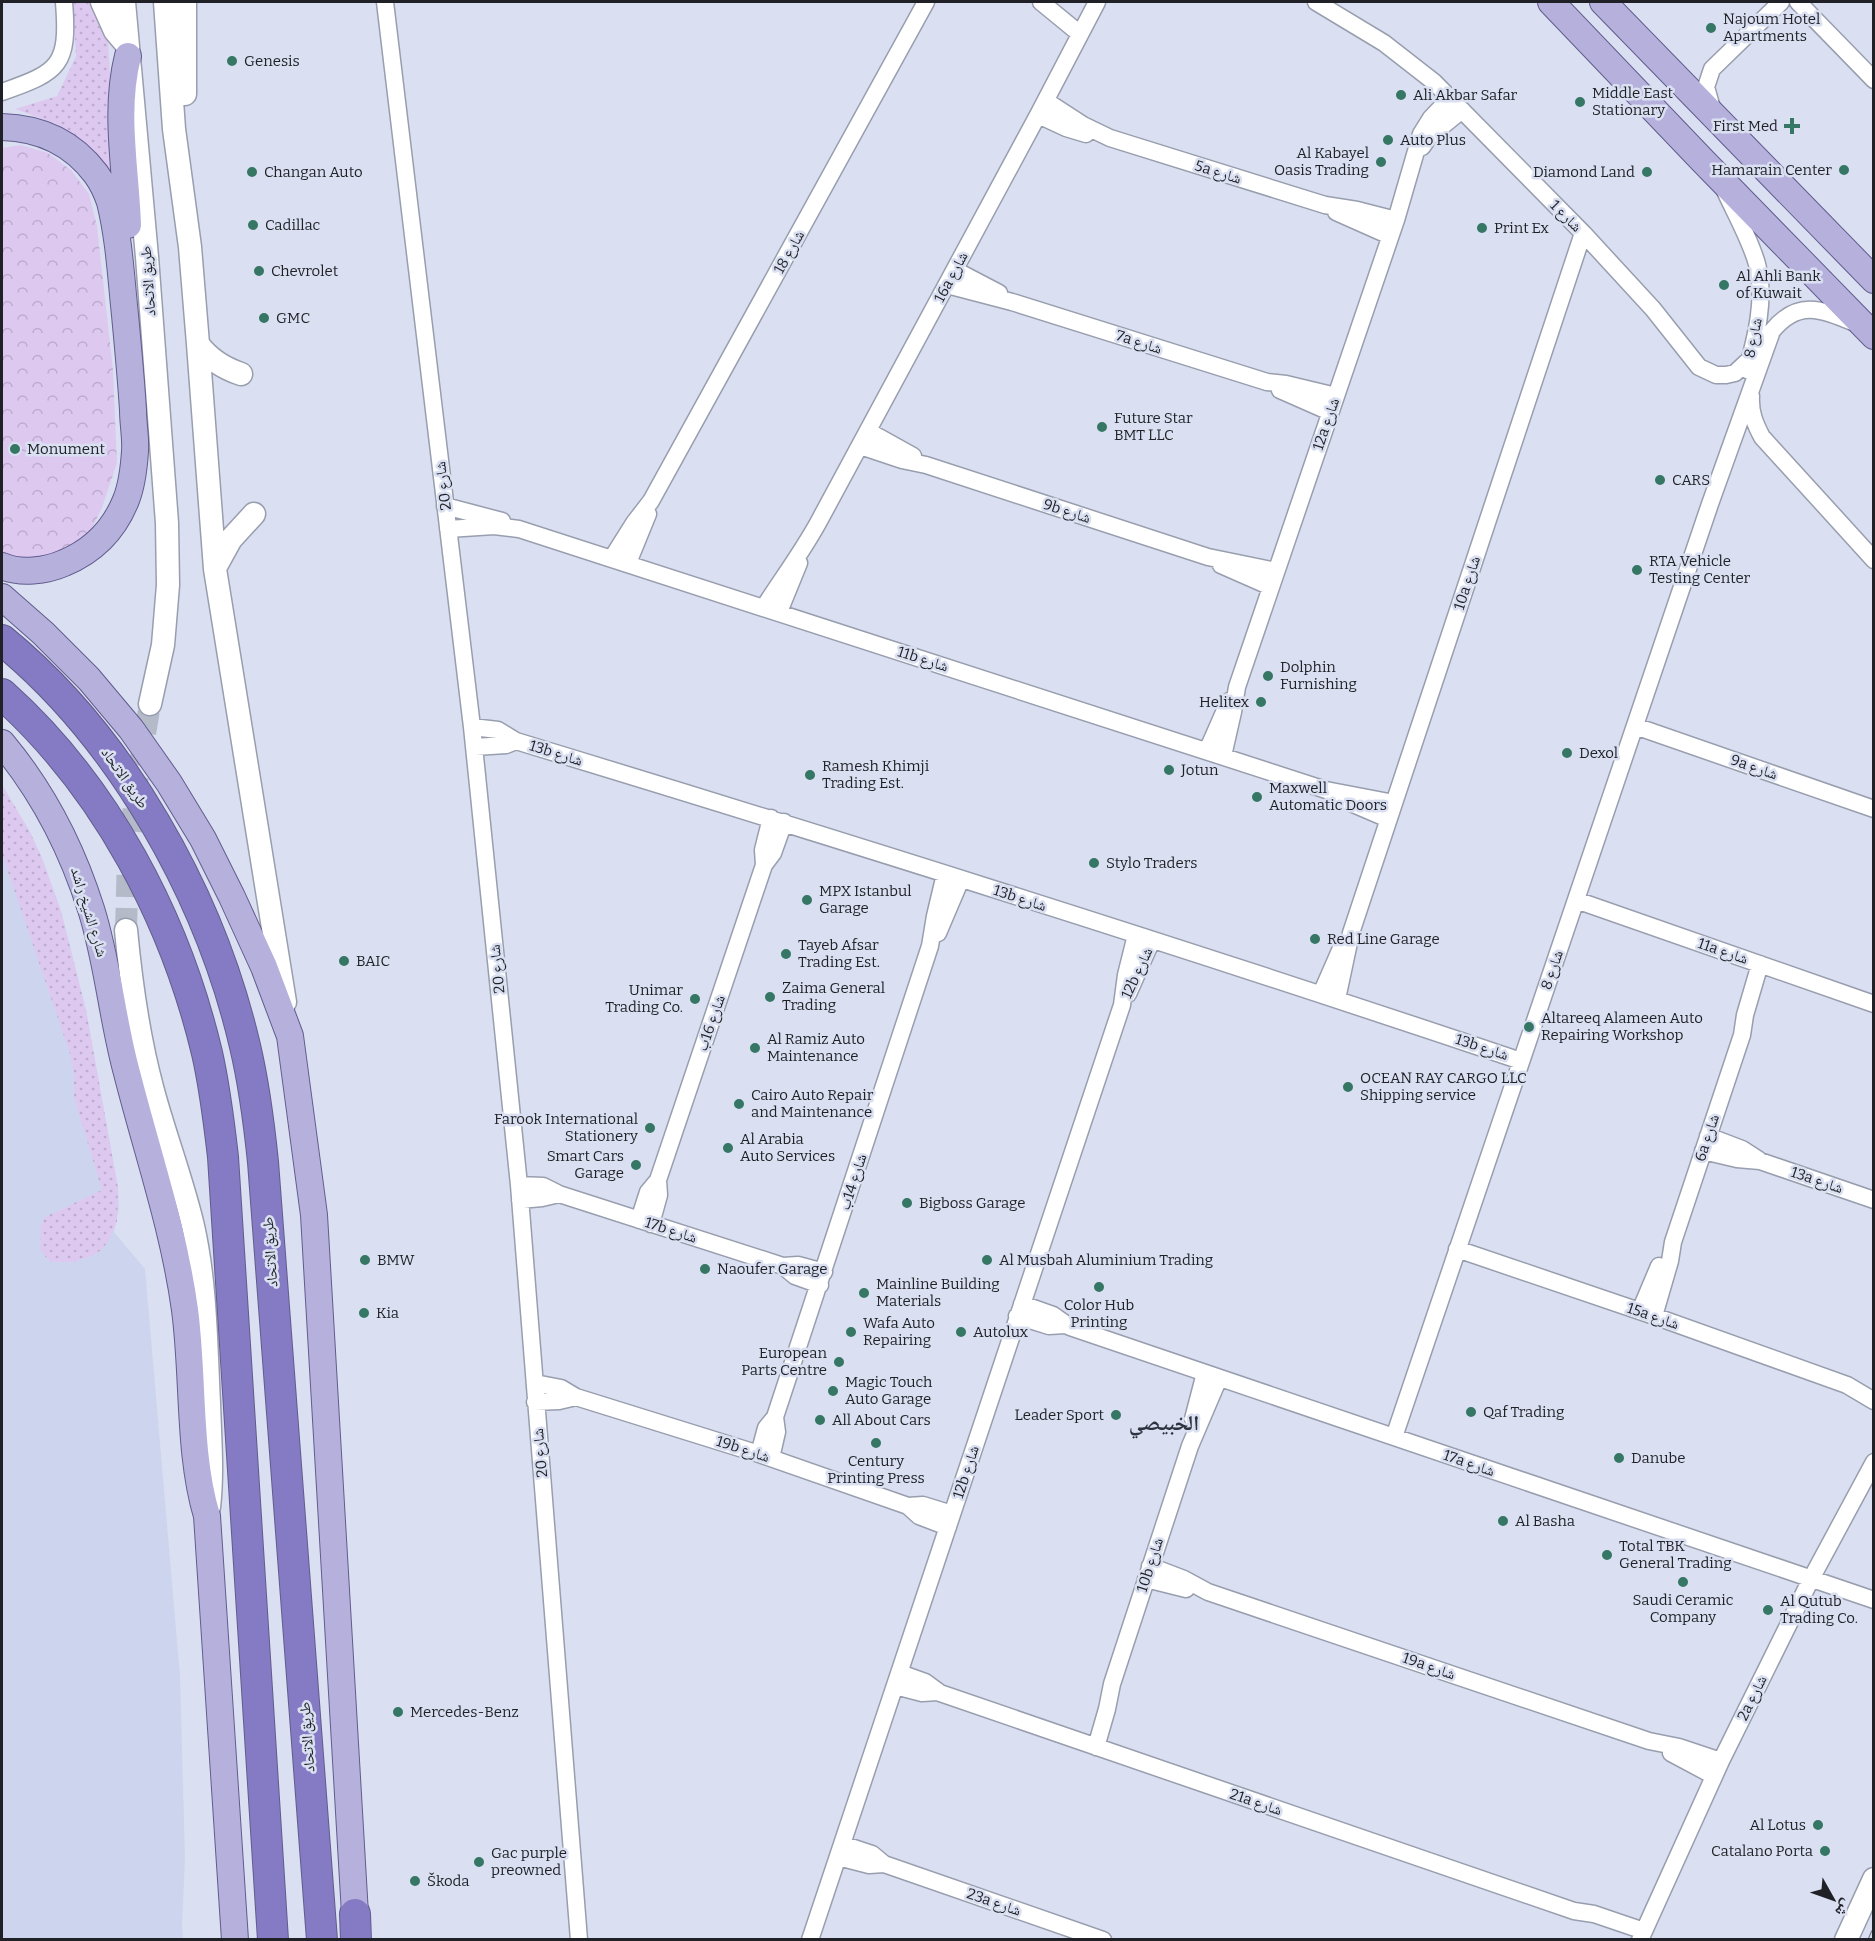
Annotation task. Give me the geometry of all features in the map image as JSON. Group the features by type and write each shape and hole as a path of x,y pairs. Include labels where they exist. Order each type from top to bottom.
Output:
{"highway":[{"name":"طريق الاتحاد","path":"2,640 52,688 88,728 124,775 157,824 209,930 245,1045 256,1103 263,1162 322,1940"},
{"path":"2,694 42,735 76,775 106,817 133,861 177,955 194,1004 207,1054 224,1157 273,1940"}],"main road":[{"path":"102,2 115,31 128,51 123,76 120,121 131,284 132,334 129,359"},
{"name":"طريق الاتحاد","path":"124,2 147,257 167,523 168,585 163,645 150,704"},
{"path":"165,2 174,129 198,344 215,569 290,1036 314,1215 355,1927"},
{"path":"185,2 185,215"},
{"path":"1551,2 1870,332"},
{"path":"1603,2 1874,280"},
{"path":"2,127 22,128 57,139 79,154 97,175 109,199 115,225 129,359 135,449 126,499 116,522 100,542 79,557 56,567 31,570 2,566"},
{"path":"198,344 221,366 241,374"},
{"path":"215,569 231,539 254,514"},
{"path":"2,597 89,679 131,729 169,783 203,839 232,897 264,968 290,1036"},
{"name":"شارع الشيخ راشد","path":"2,743 20,765 49,810 73,859 92,910 133,1098 172,1232 190,1347 197,1469 207,1516"},
{"path":"126,930 131,986 143,1048 184,1194 200,1263 204,1299 212,1456 207,1516 235,1940"},
{"path":"1846,1940 1874,1879"}],"street":[{"path":"2,92 39,79 51,70 60,58 65,44 64,2"},
{"name":"شارع 20","path":"386,2 475,747 519,1193 579,1940"},
{"name":"شارع 18","path":"620,560 634,523 651,501 926,2"},
{"path":"1041,2 1080,34"},
{"name":"16a شارع","path":"772,610 789,568 802,551 864,439 1097,2"},
{"name":"شارع 1","path":"1316,2 1401,55 1434,81 1583,233 1653,309 1699,367 1716,375 1726,375 1736,373 1750,359"},
{"path":"1714,116 1706,87 1712,69 1781,2"},
{"path":"1798,2 1874,80"},
{"name":"12a شارع","path":"1215,754 1224,709 1237,687 1274,579 1393,228 1418,142 1426,125 1450,98"},
{"name":"5a شارع","path":"1042,108 1076,131 1110,138 1325,205 1346,217 1393,228"},
{"name":"12a شارع","path":"1413,160 1430,137 1462,110"},
{"name":"شارع 8","path":"1710,504 1750,359 1761,296 1760,280 1753,251 1718,177"},
{"name":"10a شارع","path":"1329,997 1338,954 1351,933 1583,233"},
{"name":"7a شارع","path":"951,277 1012,302 1267,382 1290,395 1333,404"},
{"name":"شارع 8","path":"1394,1437 1710,504 1772,332 1780,321 1792,313 1805,309 1818,309 1870,332"},
{"path":"1752,385 1751,405 1754,422 1762,437 1874,560"},
{"name":"9b شارع","path":"864,439 902,460 926,465 1208,557 1229,570 1274,579"},
{"name":"11b شارع","path":"445,506 487,516 519,529 1326,790 1347,802 1391,811"},
{"name":"11b شارع","path":"448,529 494,526 519,529"},
{"name":"9a شارع","path":"1635,726 1874,808"},
{"name":"13b شارع","path":"472,727 498,730 516,741 778,820 1521,1061"},
{"name":"13b شارع","path":"475,747 506,745 516,741"},
{"name":"شارع 16ب","path":"645,1222 659,1195 658,1180 764,865 763,850 778,820"},
{"name":"شارع 14ب","path":"765,1456 777,1432 776,1417 930,946 945,874"},
{"name":"شارع 14ب","path":"930,946 946,918 961,879"},
{"name":"11a شارع","path":"1576,900 1872,1002"},
{"name":"12b شارع","path":"810,1940 1122,1005 1137,977 1144,937"},
{"name":"6a شارع","path":"1647,1313 1660,1265 1673,1242 1742,1035 1755,1011 1767,966"},
{"name":"13a شارع","path":"1706,1143 1737,1159 1760,1161 1874,1200"},
{"name":"17b شارع","path":"519,1193 543,1186 559,1194 783,1266 798,1265 822,1278"},
{"name":"15a شارع","path":"1457,1250 1647,1313 1847,1385 1874,1390"},
{"name":"17a شارع","path":"1020,1310 1049,1326 1065,1325 1874,1600"},
{"name":"10b شارع","path":"1090,1745 1099,1706 1112,1684 1190,1446 1194,1417 1212,1376"},
{"name":"19b شارع","path":"534,1383 561,1388 576,1397 765,1456 908,1506 920,1516 950,1520"},
{"name":"15a شارع","path":"1847,1385 1874,1401"},
{"name":"19b شارع","path":"535,1402 560,1401 576,1397"},
{"name":"2a شارع","path":"1638,1937 1717,1769 1811,1579 1874,1462"},
{"name":"19a شارع","path":"1148,1572 1184,1579 1208,1592 1649,1741 1717,1769"},
{"name":"21a شارع","path":"898,1680 922,1693 938,1692 1574,1911 1638,1937"},
{"name":"23a شارع","path":"840,1851 868,1865 884,1864 1103,1940"}],"shaded area":[{"path":"2,785 30,832 61,911 86,1010 118,1188 119,1209 114,1232 145,1269 180,1676 185,1859 183,1939 2,1939"}],"green space":[{"path":"73,2 94,2 108,36 115,173 111,174 81,140 56,124 15,109 57,96 76,56"},
{"path":"21,145 48,153 71,170 89,194 97,226 113,370 117,463 102,508 90,532 67,552 44,560 2,557 2,148"},
{"path":"2,785 30,832 61,911 86,1010 118,1188 117,1221 108,1242 92,1256 74,1262 52,1262 47,1259 40,1249 41,1225 45,1217 102,1190 74,1098 74,1074 70,1054 2,854"}],"tunnel":[{"path":"126,930 128,856 150,704"}],"railway":[{"path":"1871,1940 1874,1933"}],"place":[{"name":"Najoum Hotel Apartments","path":"1711,28"},
{"name":"Genesis","path":"232,61"},
{"name":"Ali Akbar Safar","path":"1401,95"},
{"name":"Middle East Stationary","path":"1580,102"},
{"name":"First Med","path":"1792,126"},
{"name":"Auto Plus","path":"1388,140"},
{"name":"Al Kabayel Oasis Trading","path":"1381,162"},
{"name":"Hamarain Center","path":"1844,170"},
{"name":"Changan Auto","path":"252,172"},
{"name":"Diamond Land","path":"1647,172"},
{"name":"Cadillac","path":"253,225"},
{"name":"Print Ex","path":"1482,228"},
{"name":"Chevrolet","path":"259,271"},
{"name":"Al Ahli Bank of Kuwait","path":"1724,285"},
{"name":"GMC","path":"264,318"},
{"name":"Future Star BMT LLC","path":"1102,427"},
{"name":"Monument","path":"15,449"},
{"name":"CARS","path":"1660,480"},
{"name":"RTA Vehicle Testing Center","path":"1637,570"},
{"name":"Dolphin Furnishing","path":"1268,676"},
{"name":"Helitex","path":"1261,702"},
{"name":"Dexol","path":"1567,753"},
{"name":"Jotun","path":"1169,770"},
{"name":"Ramesh Khimji Trading Est.","path":"810,775"},
{"name":"Maxwell Automatic Doors","path":"1257,797"},
{"name":"Stylo Traders","path":"1094,863"},
{"name":"MPX Istanbul Garage","path":"807,900"},
{"name":"Red Line Garage","path":"1315,939"},
{"name":"Tayeb Afsar Trading Est.","path":"786,954"},
{"name":"BAIC","path":"344,961"},
{"name":"Zaima General Trading","path":"770,997"},
{"name":"Unimar Trading Co.","path":"695,999"},
{"name":"Altareeq Alameen Auto Repairing Workshop","path":"1529,1027"},
{"name":"Al Ramiz Auto Maintenance","path":"755,1048"},
{"name":"OCEAN RAY CARGO LLC Shipping service","path":"1348,1087"},
{"name":"Cairo Auto Repair and Maintenance","path":"739,1104"},
{"name":"Farook International Stationery","path":"650,1128"},
{"name":"Al Arabia Auto Services","path":"728,1148"},
{"name":"Smart Cars Garage","path":"636,1165"},
{"name":"Bigboss Garage","path":"907,1203"},
{"name":"BMW","path":"365,1260"},
{"name":"Al Musbah Aluminium Trading","path":"987,1260"},
{"name":"Naoufer Garage","path":"705,1269"},
{"name":"Color Hub Printing","path":"1099,1287"},
{"name":"Mainline Building Materials","path":"864,1293"},
{"name":"Kia","path":"364,1313"},
{"name":"Wafa Auto Repairing","path":"851,1332"},
{"name":"Autolux","path":"961,1332"},
{"name":"European Parts Centre","path":"839,1362"},
{"name":"Magic Touch Auto Garage","path":"833,1391"},
{"name":"Qaf Trading","path":"1471,1412"},
{"name":"Leader Sport","path":"1116,1415"},
{"name":"All About Cars","path":"820,1420"},
{"name":"Century Printing Press","path":"876,1443"},
{"name":"Danube","path":"1619,1458"},
{"name":"Al Basha","path":"1503,1521"},
{"name":"Total TBK General Trading","path":"1607,1555"},
{"name":"Saudi Ceramic Company","path":"1683,1582"},
{"name":"Al Qutub Trading Co.","path":"1768,1610"},
{"name":"Mercedes-Benz","path":"398,1712"},
{"name":"Al Lotus","path":"1818,1825"},
{"name":"Catalano Porta","path":"1825,1851"},
{"name":"Gac purple preowned","path":"479,1862"},
{"name":"Škoda","path":"415,1881"}],"district":[{"name":"الخبيصي","path":"1164,1423"}]}
